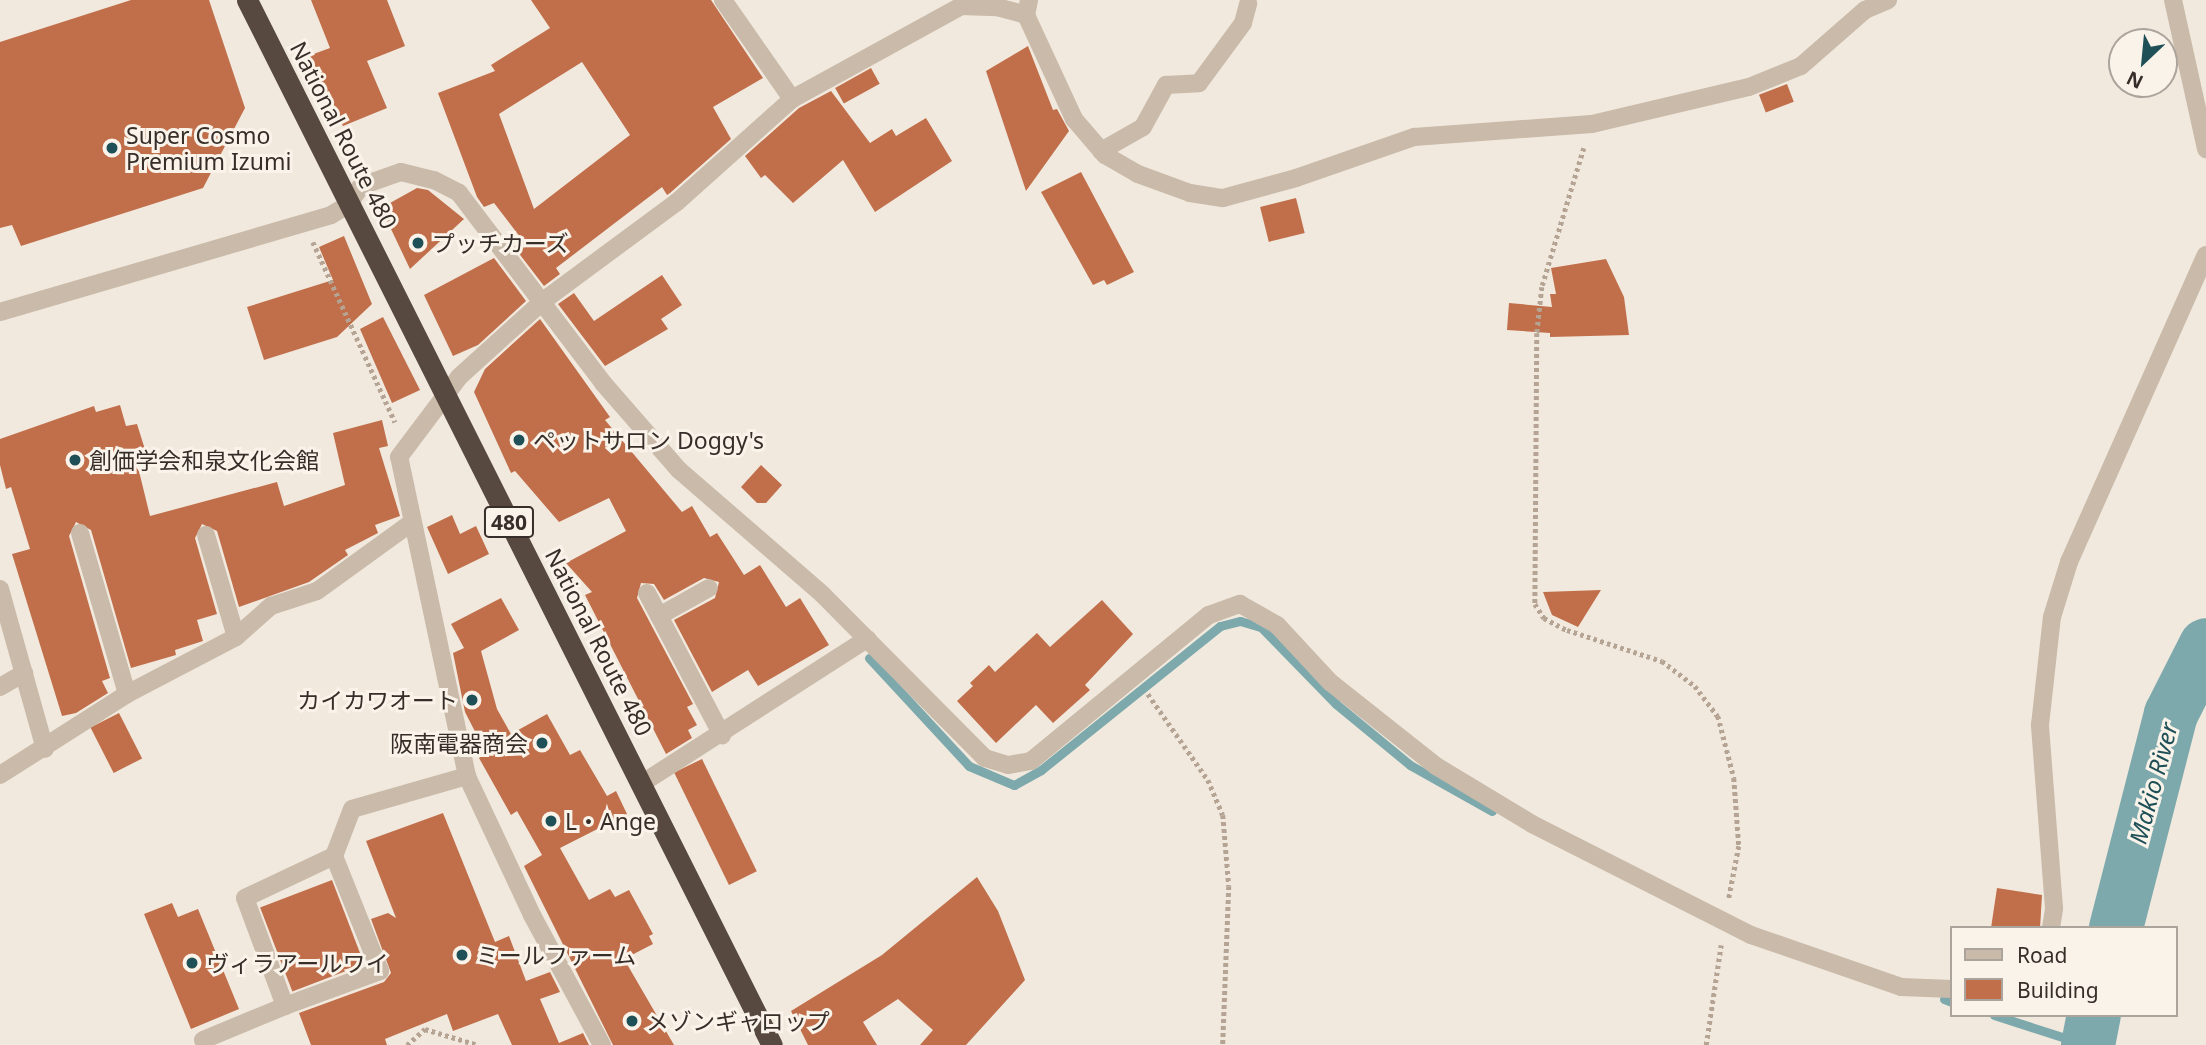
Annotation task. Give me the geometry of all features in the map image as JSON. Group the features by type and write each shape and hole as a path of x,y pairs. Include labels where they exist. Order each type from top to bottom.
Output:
{"highway":[{"name":"National Route 480","path":"247,0 772,1045"}],"street":[{"path":"723,0 792,99"},
{"path":"601,1045 532,915 467,776 411,523 400,457 405,444 459,377 543,301 677,202 792,99 960,3 1027,7 1074,119 1101,151 1138,174 1190,193 1223,198 1296,178 1414,137 1592,124 1749,88 1801,66 1864,10 1888,0"},
{"path":"2173,0 2206,149"},
{"path":"1101,151 1143,127 1166,85 1199,83 1243,23 1248,4"},
{"path":"0,312 331,215 349,204 361,186 401,172 434,180 459,193 603,383 679,470 822,594 985,758 1007,765 1031,761 1209,615 1240,604 1277,625 1331,682 1436,766 1532,824 1724,924 1869,978 1928,991 1951,989"},
{"path":"2050,926 2054,908 2040,725 2052,617 2069,562 2206,255"},
{"path":"0,775 45,749 127,694 236,637 271,606 317,591 411,523"},
{"path":"80,534 127,694"},
{"path":"206,535 236,637"},
{"path":"659,616 709,588"},
{"path":"0,589 45,749"},
{"path":"647,593 722,735"},
{"path":"641,784 722,735 867,639"},
{"path":"0,687 24,673"},
{"path":"203,1040 380,971 334,856 352,809 467,776"},
{"path":"285,1006 246,898 334,856"}],"path":[{"path":"1592,124 1542,287 1537,333 1535,604 1544,618 1567,630 1662,661 1695,686 1718,716 1734,778 1740,846 1724,924 1706,1045"},
{"path":"304,222 405,444"},
{"path":"1146,692 1208,780 1223,815 1229,886 1223,1045"},
{"path":"407,1045 425,1029 478,1045"}],"building":[{"name":"Super Cosmo Premium Izumi","path":"131,0 209,0 245,108 203,188 21,246 12,225 0,228 0,42"},
{"path":"311,0 387,0 405,46 367,61 387,108 343,126 308,56 330,48"},
{"path":"531,0 711,0 763,78 713,107 731,139 670,193 667,195 662,187 556,268 560,274 544,286 514,247 524,242 494,203 484,207 477,197 438,93 495,71 491,65 550,28","holes":["582,62 630,135 534,209 499,114"]},
{"path":"1028,46 1053,110 1057,109 1069,131 1026,191 986,71"},
{"path":"871,68 880,84 844,104 835,88"},
{"path":"1787,84 1794,102 1766,112 1759,95"},
{"path":"831,91 870,143 892,129 896,136 926,118 952,161 875,212 843,160 793,203 765,175 761,178 745,156 799,108"},
{"path":"1081,172 1134,272 1107,285 1104,280 1093,285 1041,192"},
{"name":"プッチカーズ","path":"417,188 428,190 464,219 410,269 381,208"},
{"path":"1296,198 1305,233 1269,242 1260,207"},
{"path":"344,236 372,304 337,337 264,360 247,307 333,280 319,247"},
{"path":"494,258 526,301 478,345 453,356 424,295"},
{"path":"1606,259 1624,297 1629,335 1550,337 1550,333 1507,330 1509,303 1552,307 1550,294 1556,294 1551,268"},
{"path":"662,275 682,305 661,319 668,329 605,366 558,304 574,293 594,321"},
{"path":"383,317 420,390 392,403 360,329"},
{"path":"540,319 610,417 605,420 682,512 692,506 710,537 717,533 744,575 760,565 786,607 800,598 829,645 758,686 748,670 712,692 674,620 715,598 719,582 704,578 664,600 654,584 641,583 637,598 693,704 687,707 697,725 688,730 692,738 666,754 585,595 592,592 566,563 626,531 609,498 559,522 515,471 511,473 474,392 485,369"},
{"path":"120,405 126,426 137,424 148,459 137,463 150,516 277,482 284,506 345,485 333,433 382,420 388,446 379,448 400,516 375,525 378,533 345,550 348,555 309,582 239,607 217,531 202,524 195,538 217,614 197,620 203,641 175,650 176,655 131,668 91,530 76,522 69,536 110,678 102,681 108,693 76,713 62,716 12,554 30,549 11,487 6,489 0,465 0,439 94,406 96,412"},
{"path":"761,465 782,485 766,503 757,503 741,487"},
{"path":"452,515 460,534 476,526 489,554 448,574 427,527"},
{"path":"1601,590 1578,627 1552,615 1543,592"},
{"path":"501,598 519,630 481,651 497,709 511,734 547,714 570,755 580,750 607,796 616,791 627,814 560,848 589,900 610,889 615,897 629,890 653,934 649,936 653,944 624,959 674,1045 613,1045 524,866 542,855 517,811 511,815 479,758 486,753 465,712 453,653 464,648 451,624"},
{"path":"1102,600 1133,634 1085,685 1090,690 1053,723 1036,705 996,743 957,701 973,686 970,683 989,665 995,672 1037,633 1050,647"},
{"path":"119,713 142,758 114,773 90,728"},
{"path":"702,759 757,871 729,885 674,773"},
{"path":"443,813 495,942 509,936 526,981 550,972 560,992 540,999 559,1043 583,1033 589,1045 512,1045 498,1014 453,1031 447,1014 385,1039 387,1045 311,1045 299,1013 384,982 391,973 371,919 388,913 396,918 366,841"},
{"path":"977,877 998,911 1025,980 966,1045 920,1045 933,1030 898,999 863,1022 877,1045 808,1045 791,1011 882,955"},
{"path":"332,880 364,964 292,992 260,908"},
{"path":"1997,888 2042,895 2040,926 1991,926"},
{"name":"ヴィラアールワイ","path":"172,903 178,917 198,909 239,1009 191,1029 144,914"}],"waterway":[{"path":"869,658 969,766 1014,785 1041,770 1220,626 1240,621 1261,627 1336,704 1410,765 1492,811"},
{"name":"Makio River","path":"2117,926 2171,714 2206,645"},
{"path":"1944,999 1951,1002"},
{"path":"2000,1017 2087,1045"},
{"name":"Makio River","path":"2088,1045 2094,1017"}],"place":[{"name":"Super Cosmo Premium Izumi","path":"112,148"},
{"name":"プッチカーズ","path":"418,243"},
{"name":"ペットサロン Doggy's","path":"519,440"},
{"name":"創価学会和泉文化会館","path":"75,460"},
{"name":"カイカワオート","path":"472,700"},
{"name":"阪南電器商会","path":"542,743"},
{"name":"L・Ange","path":"551,821"},
{"name":"ミールファーム","path":"462,955"},
{"name":"ヴィラアールワイ","path":"192,963"},
{"name":"メゾンギャロップ","path":"632,1021"}]}
